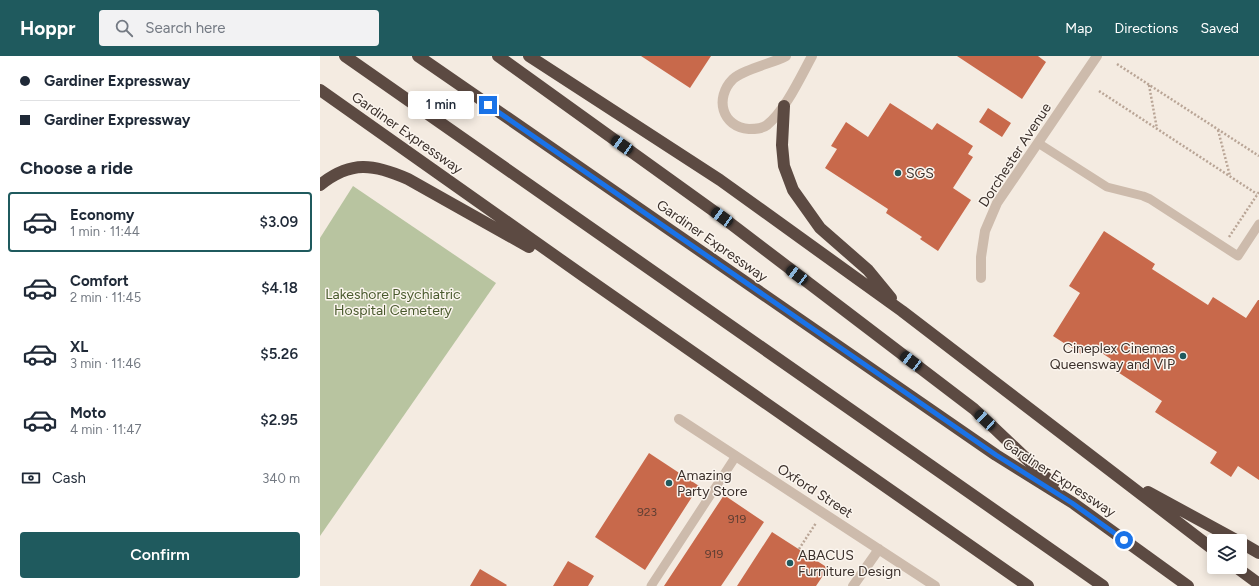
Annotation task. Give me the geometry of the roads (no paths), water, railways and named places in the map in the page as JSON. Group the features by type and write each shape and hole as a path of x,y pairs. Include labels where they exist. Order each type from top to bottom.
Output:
{"highway":[{"name":"Gardiner Expressway","path":"345,56 1103,586"},
{"name":"Gardiner Expressway","path":"418,56 989,450 1072,503 1188,586"},
{"path":"498,56 722,217 974,409 1072,503"},
{"path":"529,56 720,180 902,311 1207,545"},
{"name":"Gardiner Expressway","path":"320,90 584,278 1028,586"},
{"path":"784,106 782,145 784,166 793,190 820,228 868,270 902,311"},
{"path":"320,185 338,173 358,167 390,170 408,178 584,278"},
{"path":"1116,475 1224,534"},
{"path":"1247,546 1259,553"},
{"path":"1000,567 1016,586"},
{"path":"1245,574 1259,584"}],"street":[{"path":"786,56 777,61 741,74 733,79 724,94 723,100 724,110 728,119 738,126 748,129 763,128 784,106 812,56"},
{"name":"Dorchester Avenue","path":"981,278 985,231 997,203 1096,56"},
{"name":"Oxford Street","path":"678,419 935,586"},
{"path":"853,586 879,549"}],"lane":[{"path":"1038,143 1099,183 1115,190 1144,196 1150,199 1238,256 1259,224"},
{"path":"651,586 736,456"}],"place":[{"name":"SGS","path":"898,173"},
{"name":"Cineplex Cinemas Queensway and VIP","path":"1183,356"},
{"name":"Amazing Party Store","path":"669,483"},
{"name":"ABACUS Furniture Design","path":"790,563"}],"park label":[{"name":"Lakeshore Psychiatric Hospital Cemetery","path":"393,302"}]}
